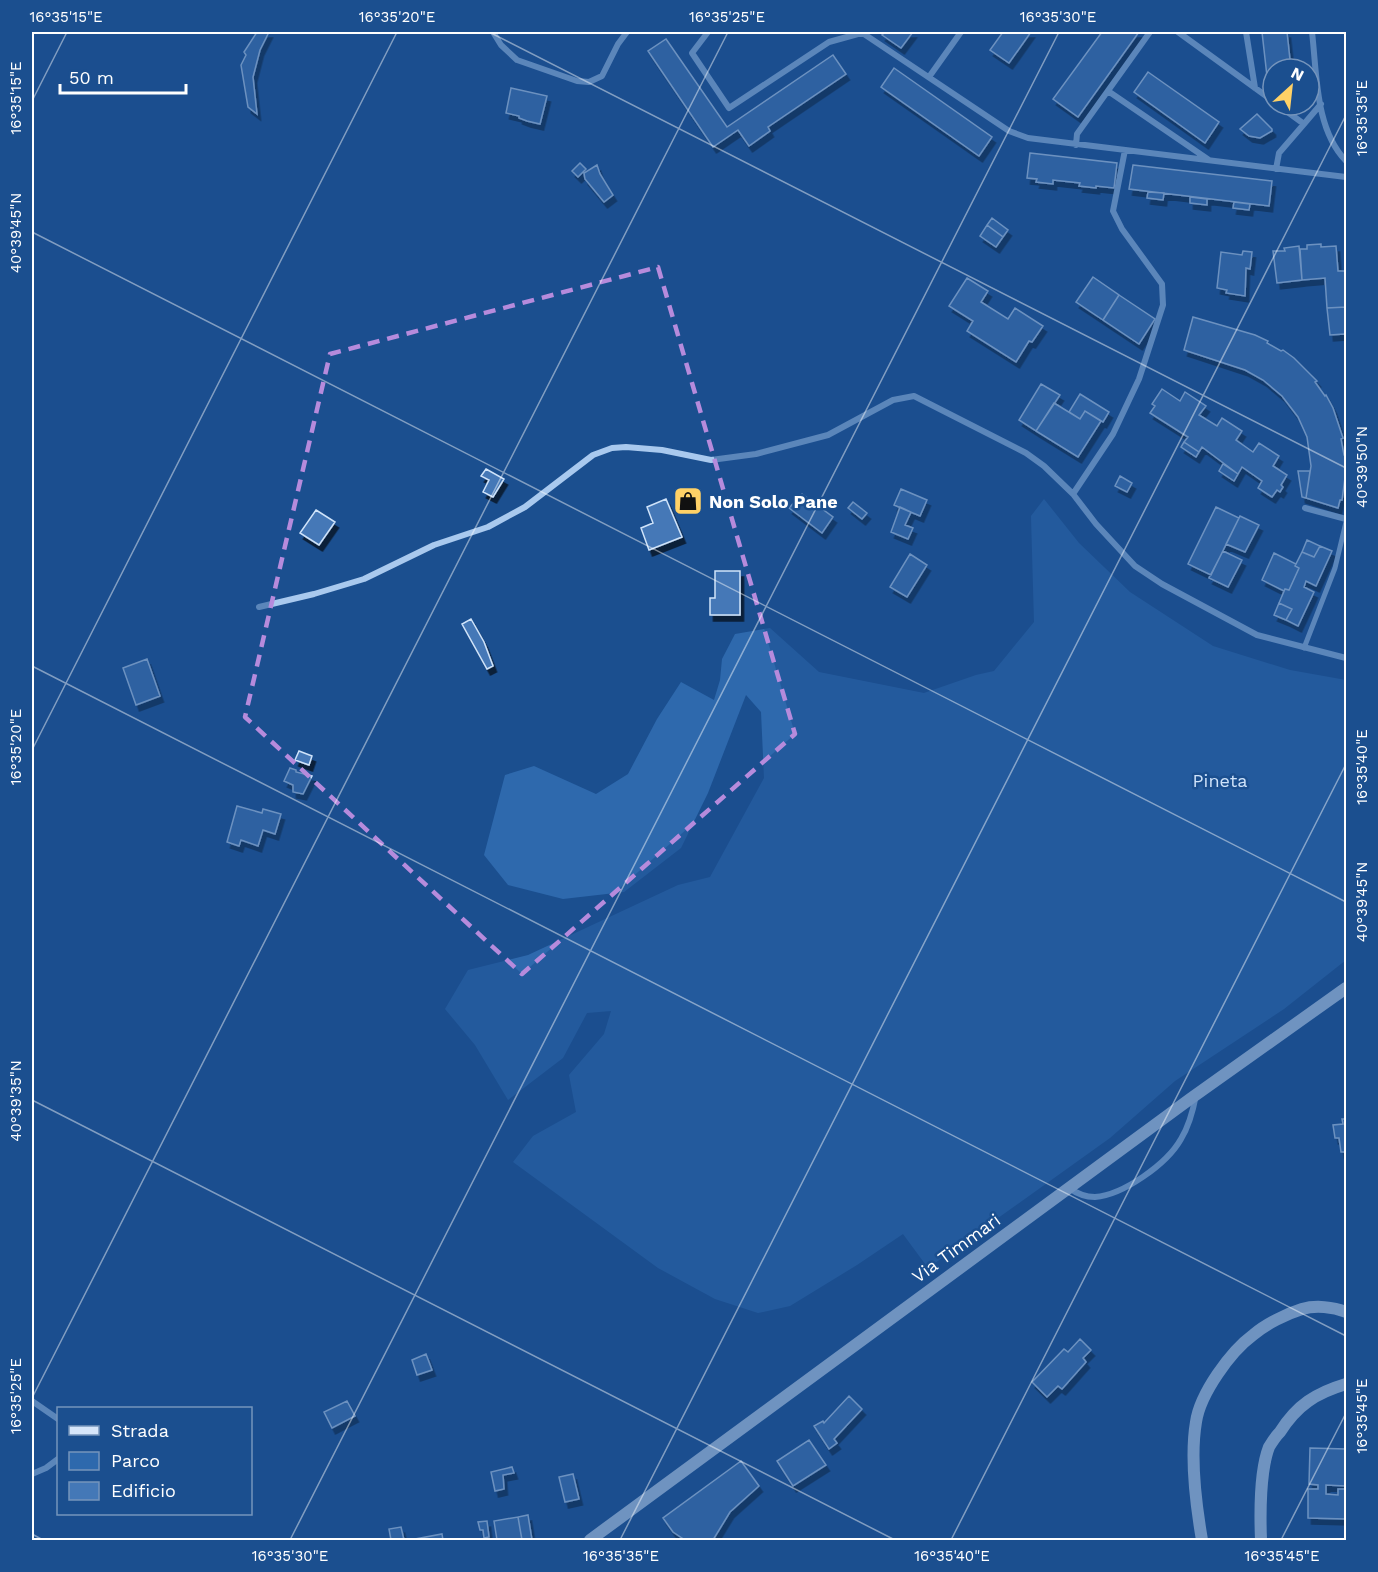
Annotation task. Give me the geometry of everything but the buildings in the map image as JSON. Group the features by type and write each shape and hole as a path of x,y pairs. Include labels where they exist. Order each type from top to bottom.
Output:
{"main road":[{"name":"Via Timmari","path":"590,1540 1196,1095 1347,987"},
{"path":"1202,1540 1193,1450 1196,1419 1210,1386 1233,1355 1252,1335 1277,1321 1303,1309 1332,1307 1347,1312"},
{"path":"1261,1540 1260,1518 1269,1447 1296,1409 1318,1395 1347,1384"}],"street":[{"path":"493,32 509,55 517,60 577,81 588,82 602,76 618,44 627,32"},
{"path":"708,32 692,53 729,108 828,42 864,32 1017,134 1044,141 1347,177"},
{"path":"929,77 962,32"},
{"path":"1076,145 1077,134 1150,32"},
{"path":"1179,32 1261,92"},
{"path":"1246,32 1255,88"},
{"path":"1312,32 1315,57"},
{"path":"1108,91 1211,161"},
{"path":"1321,104 1327,131 1335,150 1347,161"},
{"path":"1294,117 1304,124"},
{"path":"1276,169 1279,153 1310,117"},
{"path":"1073,494 1113,434 1138,379 1163,304 1162,284 1122,229 1113,211 1125,150"},
{"path":"259,607 364,579 434,545 488,527 525,507 593,455 604,450 626,447 662,450 711,460 756,454 828,435 893,400 914,396 1026,453 1044,466 1073,494 1096,524 1135,566 1162,584 1257,635 1347,658"},
{"path":"1304,648 1335,568 1347,521 1305,508"},
{"path":"1069,1188 1076,1193 1092,1197 1112,1194 1134,1182 1167,1158 1181,1140 1190,1120 1196,1095"},
{"path":"32,1401 57,1418"},
{"path":"32,1474 57,1460"}],"highlighted area":[{"path":"658,267 795,734 522,974 245,717 330,354"}],"green space":[{"name":"Pineta","path":"1044,499 1079,543 1130,592 1213,646 1290,670 1346,680 1346,960 1284,1009 1175,1081 1110,1138 928,1268 903,1234 790,1306 758,1313 715,1299 658,1268 513,1162 533,1136 576,1112 569,1075 604,1034 611,1011 587,1013 563,1058 508,1100 475,1045 445,1009 468,970 528,955 678,885 710,877 764,778 761,712 746,695 708,793 681,848 624,892 563,899 508,885 484,855 505,775 534,766 596,794 628,774 657,719 681,682 714,700 720,680 722,659 735,634 770,628 819,672 924,693 994,671 1034,622 1031,516"}],"place":[{"name":"Non Solo Pane","path":"688,501"}]}
